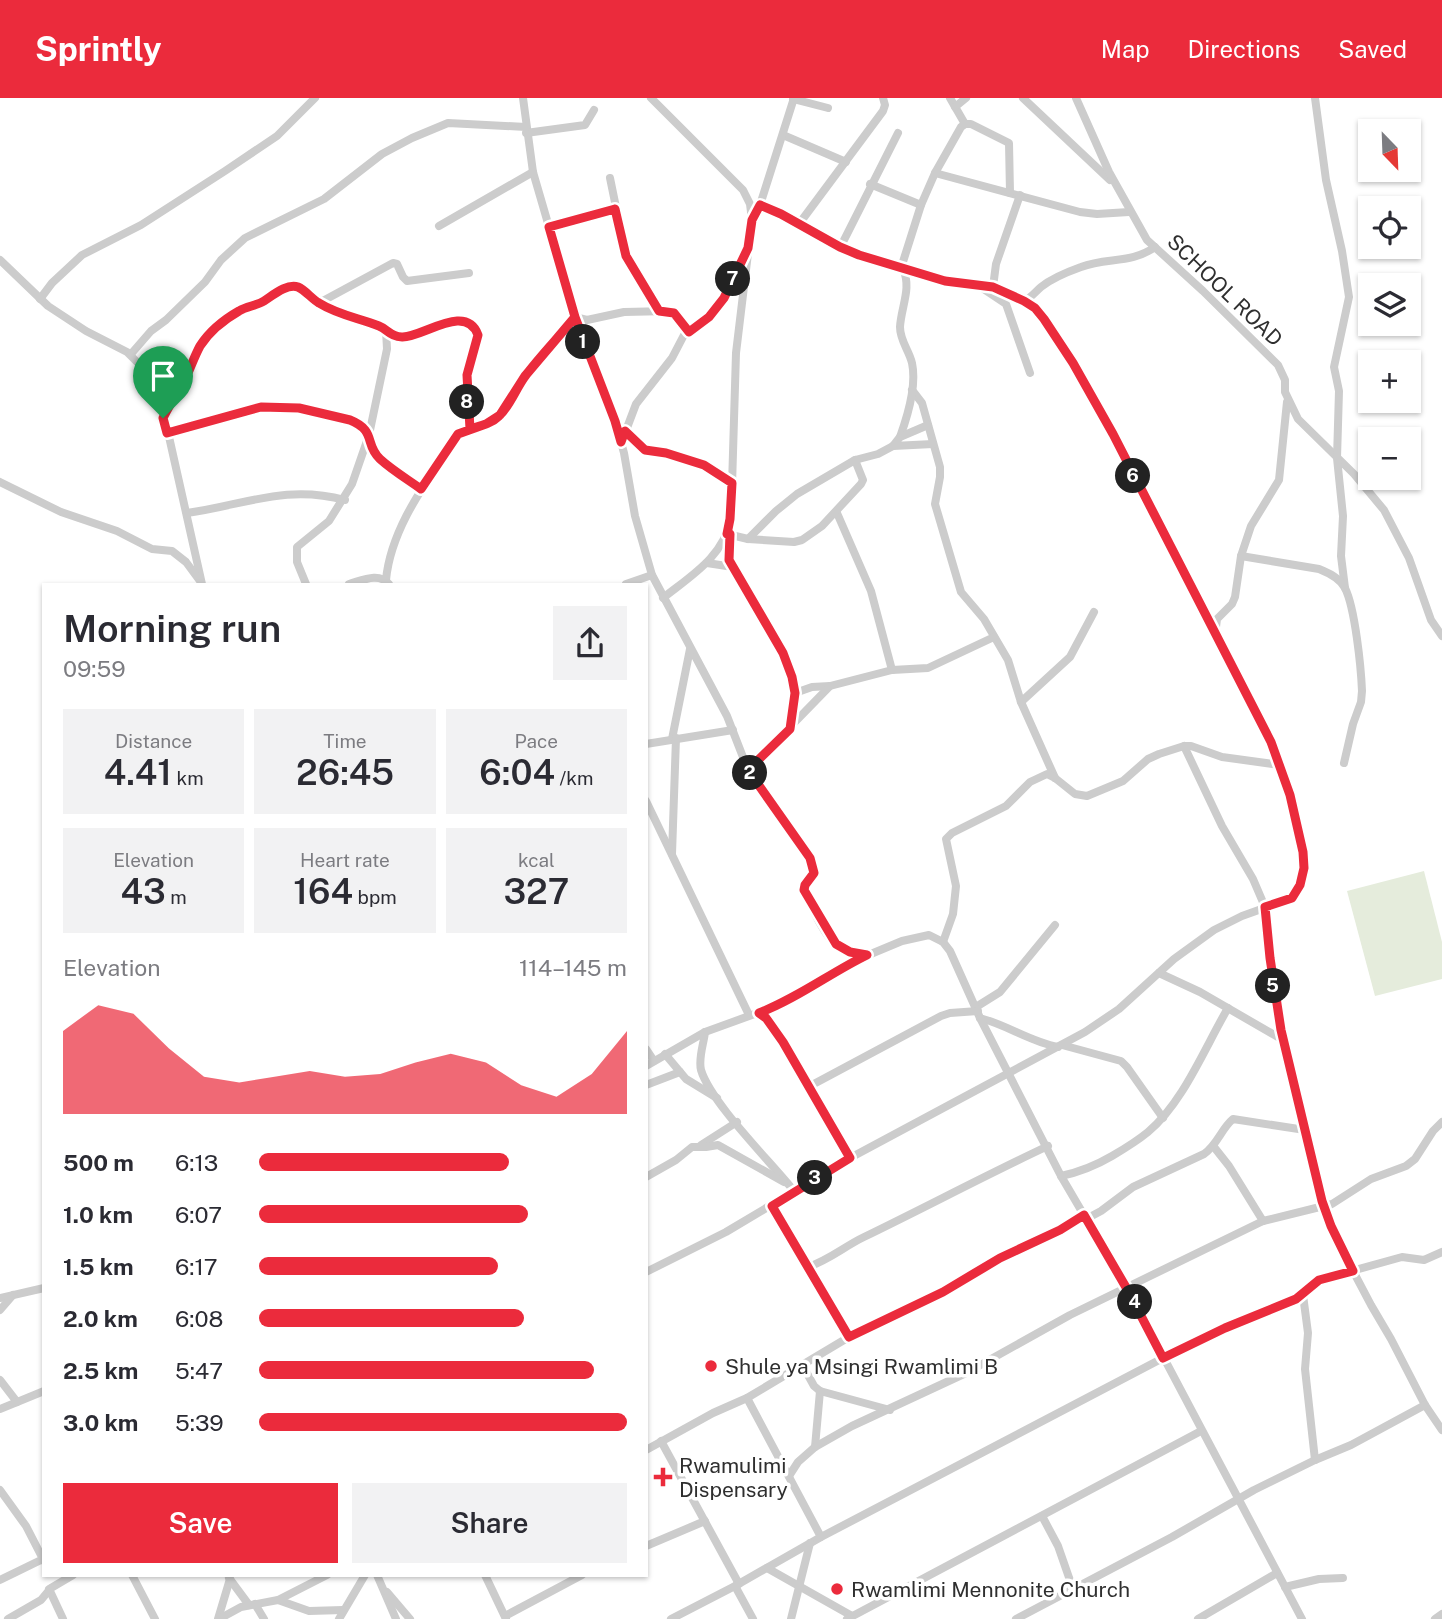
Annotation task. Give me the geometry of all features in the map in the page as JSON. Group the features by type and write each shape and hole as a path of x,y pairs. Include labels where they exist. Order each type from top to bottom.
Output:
{"street":[{"path":"40,299 52,283 82,255 148,221 225,172 277,136 315,98"},
{"path":"523,98 533,172 575,317 615,421 635,516 652,575 733,730 748,770 810,858 814,873 804,890 831,939 841,949 867,955"},
{"path":"651,98 727,172 743,190 750,204 752,220 736,353 728,554 783,653 792,677 795,693 790,729"},
{"path":"799,224 883,111 886,105 883,98"},
{"path":"950,98 965,124 1009,143 1010,193"},
{"path":"955,107 966,98"},
{"path":"1023,98 1116,187"},
{"name":"SCHOOL ROAD","path":"1076,98 1116,187 1147,240 1203,290 1278,365 1285,380 1285,392 1298,419 1376,500 1391,521 1413,567 1431,620 1442,636"},
{"path":"1315,98 1326,180 1349,297 1334,364 1339,391 1337,458 1343,516 1341,556 1345,588 1353,613 1362,691 1344,763"},
{"path":"752,220 760,205 794,99 828,108"},
{"path":"131,354 151,331 205,282 221,260 245,238 324,199 382,155 412,138 448,123 526,130 585,125 594,110"},
{"path":"748,539 797,494 855,460 878,454 893,446 900,437 912,390 912,363 900,333 908,283 902,268 921,205 935,173 956,132 965,124"},
{"path":"840,247 898,133"},
{"path":"783,135 846,162"},
{"path":"439,226 533,172"},
{"path":"935,173 1080,212 1129,212"},
{"path":"610,178 626,256 659,311"},
{"path":"870,184 921,205"},
{"path":"993,287 996,264 1020,195"},
{"path":"648,1271 772,1206 792,1188 1060,1046 1119,1009 1159,973 1214,930 1292,898 1300,885 1304,868 1295,816 1271,742 1093,397 1035,308 993,287 945,281 840,247 760,205"},
{"path":"549,227 615,209"},
{"path":"1024,301 1045,284 1077,268 1137,257 1154,247"},
{"path":"621,442 636,404 689,332 709,317 724,298 748,248"},
{"path":"0,260 40,299 86,331 131,354 146,372 156,388 203,583"},
{"path":"319,303 393,263 397,264 407,281 469,273"},
{"path":"977,284 1006,304 1030,373"},
{"path":"163,418 200,347 216,328 235,313 294,286 340,314 405,337 456,321 469,323 476,329 478,340 467,375 470,429"},
{"path":"575,317 587,320 624,312 659,311 674,313 689,332"},
{"path":"353,583 375,577 387,582 394,546 421,489 456,437 500,415 525,376 575,317"},
{"path":"306,583 297,562 297,547 329,522 345,500 369,435 388,333"},
{"path":"912,390 922,403 933,444 940,477 935,504 961,592 984,619 1008,660 1021,702 1055,778"},
{"path":"1215,635 1217,619 1232,604 1235,597 1241,556 1251,526 1279,480 1288,399"},
{"path":"167,433 244,410 281,406 350,420 369,435 375,454 421,489"},
{"path":"900,437 928,425"},
{"path":"625,431 645,450 666,453 704,465 732,483"},
{"path":"893,446 933,444"},
{"path":"728,534 748,539 794,542 811,535 836,513 862,482 855,460"},
{"path":"0,482 61,512 117,531 152,549 172,551 186,562 202,583"},
{"path":"187,513 290,493 312,493 345,500"},
{"path":"836,513 871,592 892,670"},
{"path":"663,598 707,564 728,534"},
{"path":"1241,556 1319,569 1329,573 1345,588"},
{"path":"707,564 733,567"},
{"path":"629,583 652,575"},
{"path":"1021,702 1070,657 1094,612"},
{"path":"795,693 892,670 928,668 994,637"},
{"path":"672,855 674,738 690,648"},
{"path":"748,770 830,686"},
{"path":"648,744 733,730"},
{"path":"943,942 953,914 956,893 946,839 952,833 1006,806 1036,778 1046,774 1068,790 1087,796 1123,781 1159,754 1184,746 1222,757 1280,765"},
{"path":"1184,746 1265,907 1274,990 1283,1040 1324,1207 1353,1271 1425,1405 1442,1430"},
{"path":"648,805 750,1015"},
{"path":"978,1012 1000,992 1055,925"},
{"path":"648,1065 705,1032 797,997 837,970 867,955 920,935 935,936 943,942 950,951 1061,1176 1127,1289 1302,1619"},
{"path":"1159,973 1200,992 1283,1040"},
{"path":"1061,1176 1086,1170 1100,1163 1149,1132 1163,1118 1228,1008"},
{"path":"810,1086 941,1016 978,1012 1039,1042 1121,1061 1163,1118"},
{"path":"759,1013 766,1018 783,1042 850,1158"},
{"path":"705,1032 701,1070 718,1098 792,1188"},
{"path":"648,1052 654,1061"},
{"path":"665,1054 695,1086 718,1098"},
{"path":"648,1084 680,1072"},
{"path":"648,1449 713,1413 747,1398 849,1337 935,1297 1000,1258 1101,1211 1133,1187 1204,1154 1214,1147 1227,1123 1233,1119 1305,1130"},
{"path":"648,1176 676,1160 688,1149 698,1146 737,1122"},
{"path":"789,1476 798,1462 815,1447 852,1426 966,1373 1070,1315 1263,1222 1337,1202 1367,1182 1409,1164 1442,1122"},
{"path":"698,1146 718,1144 792,1188"},
{"path":"808,1267 1048,1146"},
{"path":"1214,1147 1229,1166 1263,1222"},
{"path":"772,1206 849,1337"},
{"path":"671,1619 737,1585 821,1536 1163,1358 1303,1295 1319,1280 1402,1258 1424,1260 1442,1252"},
{"path":"0,1298 42,1288"},
{"path":"0,1310 15,1293"},
{"path":"1303,1295 1308,1334 1305,1369 1315,1460"},
{"path":"803,1366 814,1386 820,1391 890,1410"},
{"path":"0,1380 18,1402"},
{"path":"815,1447 820,1391"},
{"path":"0,1409 42,1392"},
{"path":"747,1398 821,1536"},
{"path":"1016,1619 1238,1500 1425,1405"},
{"path":"767,1568 850,1618 1201,1431"},
{"path":"661,1441 705,1521 753,1619"},
{"path":"782,1462 798,1462"},
{"path":"0,1490 26,1526 42,1558"},
{"path":"1042,1516 1063,1558 1073,1589"},
{"path":"648,1545 705,1521"},
{"path":"792,1619 810,1543"},
{"path":"0,1580 42,1560"},
{"path":"1198,1619 1277,1573"},
{"path":"54,1577 59,1584"},
{"path":"8,1619 41,1600 49,1590 70,1577"},
{"path":"133,1577 155,1619"},
{"path":"229,1577 264,1619"},
{"path":"218,1619 229,1577"},
{"path":"218,1619 252,1605 278,1600 323,1577"},
{"path":"339,1619 364,1577"},
{"path":"378,1577 396,1619"},
{"path":"486,1577 505,1618 578,1577"},
{"path":"1285,1587 1319,1579 1343,1578"},
{"path":"384,1588 411,1619"},
{"path":"49,1590 63,1619"},
{"path":"278,1600 309,1611 343,1610"},
{"path":"1435,1619 1442,1614"}],"green space":[{"path":"1424,871 1442,942 1442,979 1375,996 1347,891"}],"place":[{"name":"Shule ya Msingi Rwamlimi B","path":"711,1366"},
{"name":"Rwamulimi Dispensary","path":"663,1477"},
{"name":"Rwamlimi Mennonite Church","path":"837,1589"}],"route":[{"path":"163,418 167,433 261,407 299,408 350,420 368,433 375,454 382,461 421,489 458,434 486,424 500,415 513,393 525,376 575,317 621,442 625,431 645,450 666,453 704,465 732,483 727,534 730,534 729,560 783,653 795,693 790,729 748,770 813,864 814,873 804,890 831,939 841,949 867,955 837,970 797,997 759,1013 766,1018 783,1042 850,1158 772,1206 849,1337 943,1292 1000,1258 1060,1230 1084,1215 1163,1358 1225,1328 1296,1299 1319,1280 1353,1271 1322,1201 1275,1001 1265,907 1292,898 1300,885 1304,868 1290,795 1271,742 1245,688 1187,582 1113,434 1073,363 1035,308 993,287 945,281 859,255 760,205 752,220 748,248 724,298 709,317 689,332 674,313 659,311 626,256 615,209 549,227 575,317 548,349 525,376 500,415 494,420 486,424 470,429 467,375 478,335 469,323 456,321 399,337 388,333 382,327 340,314 294,286 260,304 241,309 210,334 200,347 163,418"}]}
